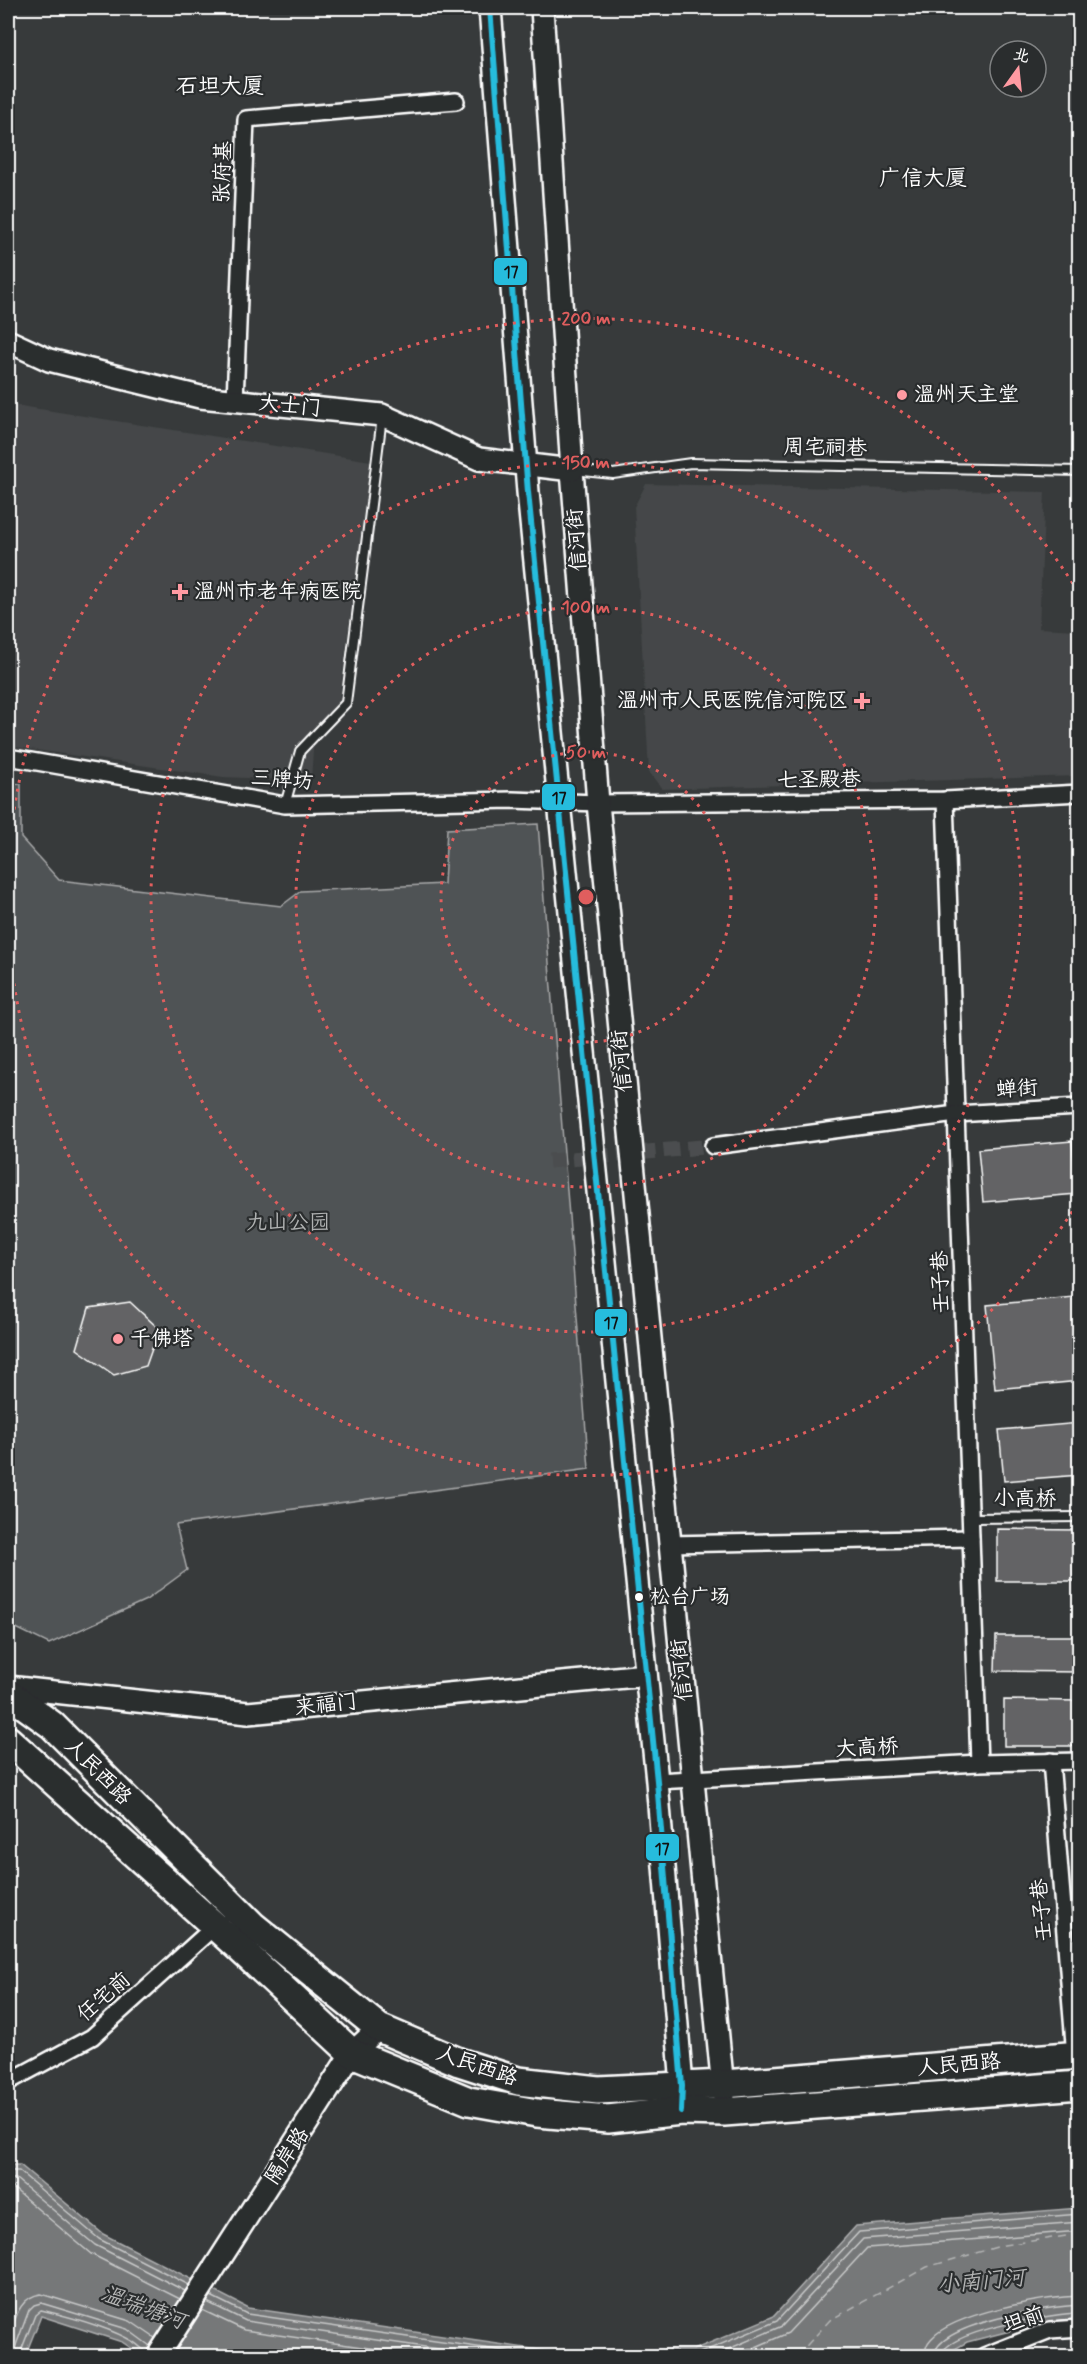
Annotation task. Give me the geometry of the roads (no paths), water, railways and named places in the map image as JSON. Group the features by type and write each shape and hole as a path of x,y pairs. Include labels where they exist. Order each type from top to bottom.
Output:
{"highway":[{"name":"人民西路","path":"8,1693 52,1725 253,1926 380,2028 459,2062 518,2081 682,2099 724,2112 1080,2085"},
{"name":"人民西路","path":"8,1740 352,2053 469,2101 537,2113 608,2120 682,2099 724,2084 1077,2055"}],"main road":[{"name":"信河街","path":"490,8 526,465 657,1781 682,2099"},
{"name":"信河街","path":"542,8 572,470 597,804 668,1544 724,2084 724,2112"},
{"name":"大士门","path":"8,341 49,360 200,397 382,415 479,459 572,470"},
{"name":"来福门","path":"8,1687 248,1713 645,1675"},
{"name":"隔岸路","path":"158,2356 352,2053 380,2028"}],"street":[{"name":"张府基","path":"235,401 246,119 456,101"},
{"name":"三牌坊","path":"8,757 285,805 512,800 558,802"},
{"name":"七圣殿巷","path":"558,802 597,804 945,800 1080,793"},
{"name":"壬子巷","path":"945,800 978,1763"},
{"name":"蝉街","path":"713,1146 956,1114 1080,1107"},
{"path":"668,1544 971,1538"},
{"name":"壬子巷","path":"1051,1761 1077,2055"},
{"name":"大高桥","path":"657,1781 978,1763 1080,1761"},
{"name":"任宅前","path":"8,2082 92,2037 215,1926"},
{"name":"坦前","path":"984,2356 1050,2330 1080,2328"}],"lane":[{"path":"285,805 300,751 346,703 382,415"},
{"name":"周宅祠巷","path":"572,470 613,474 691,463 1080,471"},
{"name":"小高桥","path":"970,1518 1080,1517"}],"water":[{"path":"8,2165 20,2165 103,2234 248,2308 553,2352 693,2350 774,2316 856,2226 1079,2208 1079,2319 1045,2322 967,2342 943,2356 143,2356 122,2342 41,2316 25,2356 8,2356"}],"tunnel":[{"path":"549,1161 713,1146"}],"place":[{"name":"温州天主堂","path":"902,395"},
{"name":"温州市老年病医院","path":"180,592"},
{"name":"温州市人民医院信河院区","path":"862,701"},
{"name":"千佛塔","path":"118,1339"},
{"name":"松台广场","path":"639,1597"}],"district":[{"name":"石坦大厦","path":"220,87"},
{"name":"广信大厦","path":"923,179"}],"park label":[{"name":"九山公园","path":"288,1223"}],"water label":[{"name":"小南门河","path":"981,2282"},
{"name":"温瑞塘河","path":"143,2308"}]}
